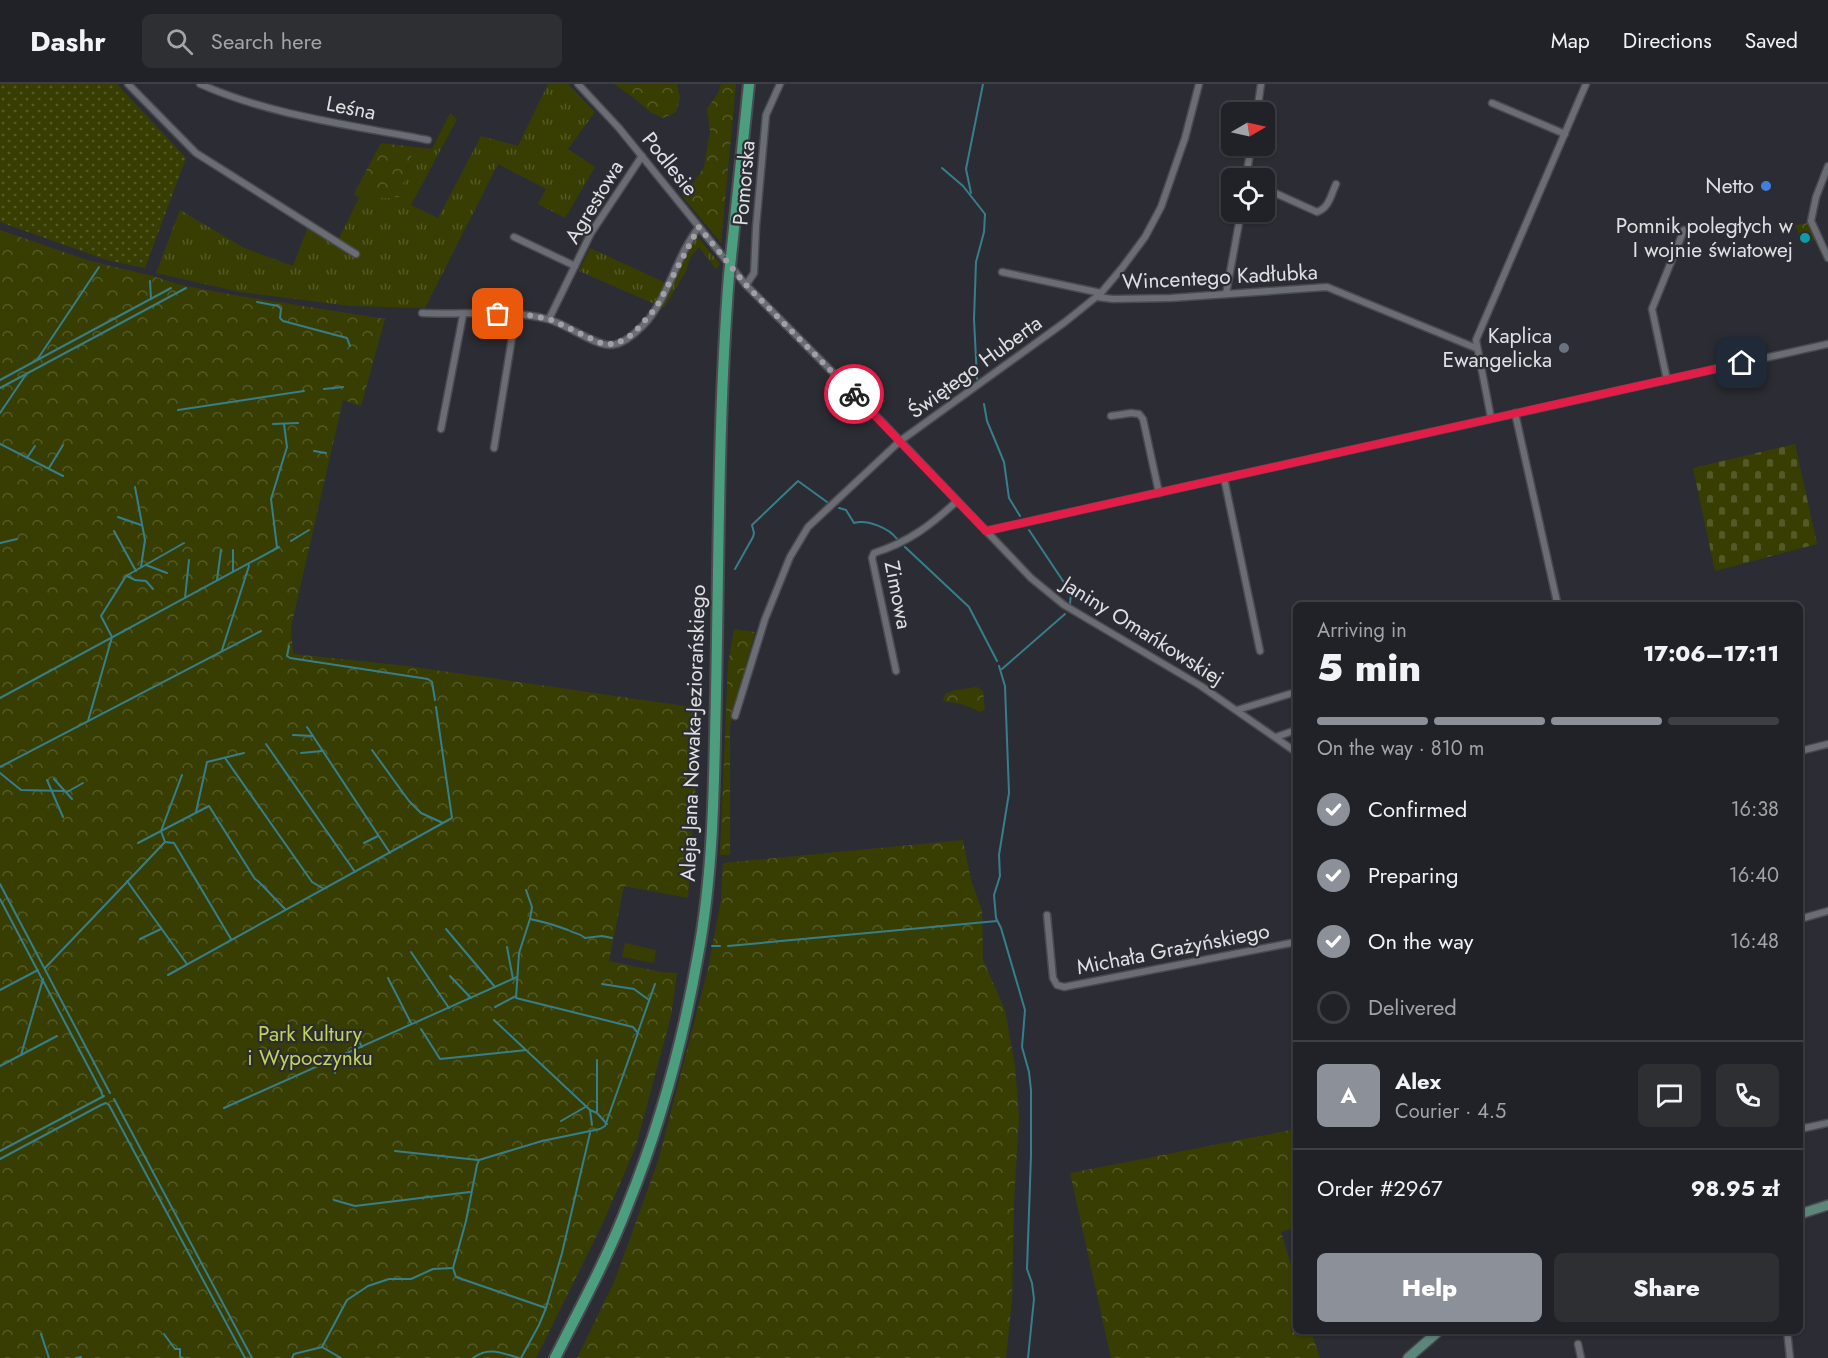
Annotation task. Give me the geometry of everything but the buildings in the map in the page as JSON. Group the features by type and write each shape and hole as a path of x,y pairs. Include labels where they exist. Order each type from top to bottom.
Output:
{"main road":[{"name":"Aleja Jana Nowaka-Jeziorańskiego","path":"555,1358 611,1245 646,1158 676,1062 699,953 707,893 714,802 723,378 729,275 749,84"}],"street":[{"path":"129,84 196,153 356,254"},
{"name":"Leśna","path":"200,84 226,95 281,112 428,140"},
{"name":"Podlesie","path":"578,84 619,128 746,285 957,501"},
{"name":"Pomorska","path":"746,285 754,273 766,115 780,84"},
{"name":"Świętego Huberta","path":"735,716 765,619 798,542 808,527 900,441 1099,295 1145,237 1161,207 1199,84"},
{"path":"1258,102 1261,84"},
{"path":"1491,418 1476,340 1586,84"},
{"path":"1492,103 1565,134"},
{"name":"Agrestowa","path":"549,319 591,233 642,156"},
{"path":"1828,166 1816,197 1811,221 1828,258"},
{"path":"1275,193 1317,212 1323,210 1327,205 1336,184"},
{"path":"1226,294 1238,222"},
{"path":"423,313 463,315 516,313 549,319 603,344 616,344 633,334 656,308 699,227"},
{"path":"1668,380 1652,309 1684,230"},
{"name":"Agrestowa","path":"514,237 575,266"},
{"name":"Świętego Huberta","path":"1002,272 1099,295"},
{"name":"Wincentego Kadłubka","path":"1099,295 1113,299 1159,298 1327,287 1476,348"},
{"path":"494,448 516,313"},
{"path":"441,429 463,315"},
{"path":"986,531 1828,344"},
{"path":"1515,412 1557,602"},
{"path":"1110,416 1140,414 1159,493"},
{"path":"1224,478 1260,651"},
{"name":"Janiny Omańkowskiej","path":"957,501 1031,578 1064,605 1201,686 1293,750"},
{"name":"Zimowa","path":"896,671 872,558 874,553 903,543 918,533 957,501"},
{"path":"1237,710 1293,693"},
{"path":"1276,737 1293,731"},
{"path":"1803,750 1828,744"},
{"path":"1803,918 1828,911"},
{"name":"Michała Grażyńskiego","path":"1047,915 1053,978 1057,985 1064,987 1293,943"},
{"path":"1803,1128 1828,1122"},
{"path":"1803,1213 1828,1205"},
{"path":"1407,1358 1435,1334"},
{"path":"1787,1334 1790,1358"},
{"path":"1578,1344 1581,1358"}],"green space":[{"path":"0,84 117,84 186,158 145,268 107,260 0,222"},
{"path":"548,84 568,84 595,112 568,149 595,167 565,218 538,204 546,189 498,164 425,308 351,306 240,292 156,273 180,210 244,248 293,266 308,227 338,240 359,198 354,194 357,188 383,198 399,197 414,147 432,149 450,113 457,119 411,205 438,218 481,136 518,146"},
{"path":"614,84 677,84 680,98 676,112 663,118 650,112"},
{"path":"721,84 736,84 721,243 682,196 704,167 710,131 707,109"},
{"path":"381,143 414,147 399,197 383,198 357,188"},
{"path":"1808,223 1816,240 1803,242 1795,225"},
{"name":"Park Kultury i Wypoczynku","path":"0,230 90,261 181,285 385,319 361,406 343,400 291,627 293,654 407,666 698,708 688,898 624,886 609,961 677,973 671,1016 636,1146 603,1223 536,1358 0,1358"},
{"path":"692,230 720,264 716,269 699,247 690,258 686,271 664,308 579,271 590,248 666,283"},
{"path":"1795,444 1817,544 1715,571 1693,468"},
{"path":"734,629 755,632 730,725 730,855 720,855 728,664"},
{"path":"977,687 983,691 985,709 981,712 962,704 943,701 945,694"},
{"path":"963,840 971,880 982,910 983,960 1005,1010 1015,1066 1019,1117 1012,1299 1006,1358 577,1358 615,1280 658,1161 708,969 721,900 723,863"},
{"path":"625,943 656,950 654,963 622,957"},
{"path":"1293,1130 1293,1228 1281,1232 1293,1271 1293,1334 1312,1334 1320,1358 1111,1358 1070,1173"}],"waterway":[{"path":"971,193 966,169 983,84"},
{"path":"942,168 963,186 985,214 984,232 976,262 974,319 977,379"},
{"path":"37,360 99,267"},
{"path":"150,281 151,299"},
{"path":"0,380 171,288"},
{"path":"0,388 186,288"},
{"path":"257,302 278,306 281,309 280,318 283,321 347,338 350,346"},
{"path":"0,413 27,373"},
{"path":"324,389 343,387"},
{"path":"178,410 304,391"},
{"path":"984,404 987,421 1004,462 1009,498 1020,516"},
{"path":"273,424 298,423"},
{"path":"277,547 271,499 287,447 284,424"},
{"path":"0,444 63,476"},
{"path":"49,468 63,445"},
{"path":"27,458 35,446"},
{"path":"314,451 326,453"},
{"path":"735,569 753,537 752,525 798,481 827,502"},
{"path":"135,487 145,540 141,567"},
{"path":"839,508 846,510 854,523 865,522 877,525 889,531 897,539"},
{"path":"118,517 141,525"},
{"path":"291,541 309,530"},
{"path":"1029,530 1071,593 1070,604"},
{"path":"114,531 136,571"},
{"path":"0,543 17,539"},
{"path":"88,721 112,637 101,616 126,576 184,543"},
{"path":"0,698 279,547"},
{"path":"905,547 969,607 997,661"},
{"path":"217,580 221,550"},
{"path":"233,550 233,571"},
{"path":"185,598 189,560"},
{"path":"222,650 248,564"},
{"path":"146,565 167,573"},
{"path":"127,576 135,580 146,581 153,589"},
{"path":"1002,669 1065,614"},
{"path":"0,767 261,631"},
{"path":"289,646 287,656 290,658 428,679 432,682 435,700"},
{"path":"999,666 1005,686 1009,793 999,855 1000,876 994,895 996,918 1025,1010 1022,1047 1031,1090 1027,1269 1034,1299 1028,1358"},
{"path":"168,975 452,818 436,707"},
{"path":"307,727 390,853"},
{"path":"293,735 313,736"},
{"path":"266,744 355,872"},
{"path":"372,750 409,801 421,813 443,823"},
{"path":"301,753 322,751"},
{"path":"196,812 207,762 244,753"},
{"path":"225,758 312,882 324,889"},
{"path":"0,773 21,790 64,791"},
{"path":"182,775 161,831 165,842 174,843 231,939"},
{"path":"54,779 72,799"},
{"path":"47,780 63,817"},
{"path":"67,792 83,783"},
{"path":"138,843 209,806 255,879 285,909"},
{"path":"364,843 378,836"},
{"path":"45,968 165,842"},
{"path":"127,881 187,964"},
{"path":"0,884 110,1093"},
{"path":"526,890 532,907 519,953 516,998 633,1027 638,1033 605,1126 542,1141 479,1160 477,1165 466,1221 453,1268 456,1277 546,1308"},
{"path":"0,899 103,1097"},
{"path":"530,919 545,922 585,938 602,936 612,938"},
{"path":"728,946 997,921"},
{"path":"140,939 161,929"},
{"path":"446,929 495,987"},
{"path":"712,946 720,946"},
{"path":"507,947 513,979"},
{"path":"411,952 449,1008"},
{"path":"0,990 38,970"},
{"path":"450,976 471,998"},
{"path":"224,1108 517,977"},
{"path":"388,978 411,1023"},
{"path":"21,1055 43,979"},
{"path":"602,984 634,989 649,1000"},
{"path":"638,1032 655,984"},
{"path":"495,1007 516,996"},
{"path":"494,1020 607,1124"},
{"path":"421,1029 440,1059 526,1050"},
{"path":"355,1034 362,1047"},
{"path":"0,1066 57,1036"},
{"path":"335,1058 335,1073"},
{"path":"597,1060 597,1112"},
{"path":"0,1151 104,1096"},
{"path":"114,1099 252,1358"},
{"path":"0,1159 101,1105 106,1103 109,1105 245,1358"},
{"path":"561,1121 587,1106"},
{"path":"590,1110 592,1125"},
{"path":"521,1358 546,1308 562,1253 590,1133"},
{"path":"395,1151 478,1160"},
{"path":"334,1200 355,1206 470,1192"},
{"path":"322,1347 347,1300 368,1286 389,1279 411,1279 433,1269 453,1268"},
{"path":"41,1334 49,1358"},
{"path":"164,1334 175,1349 180,1349 180,1357 183,1358"},
{"path":"292,1358 294,1354 322,1347 341,1358"},
{"path":"473,1358 490,1351 519,1358"},
{"path":"76,1358 81,1357"}],"way so far":[{"path":"498,314 516,313 549,319 603,344 616,344 633,334 647,321 663,297 699,227 746,285 854,394"}],"place":[{"name":"Netto","path":"1766,186"},
{"name":"Pomnik poległych w I wojnie światowej","path":"1805,238"},
{"name":"Kaplica Ewangelicka","path":"1564,348"}],"route":[{"path":"854,394 986,531 1742,363"}]}
